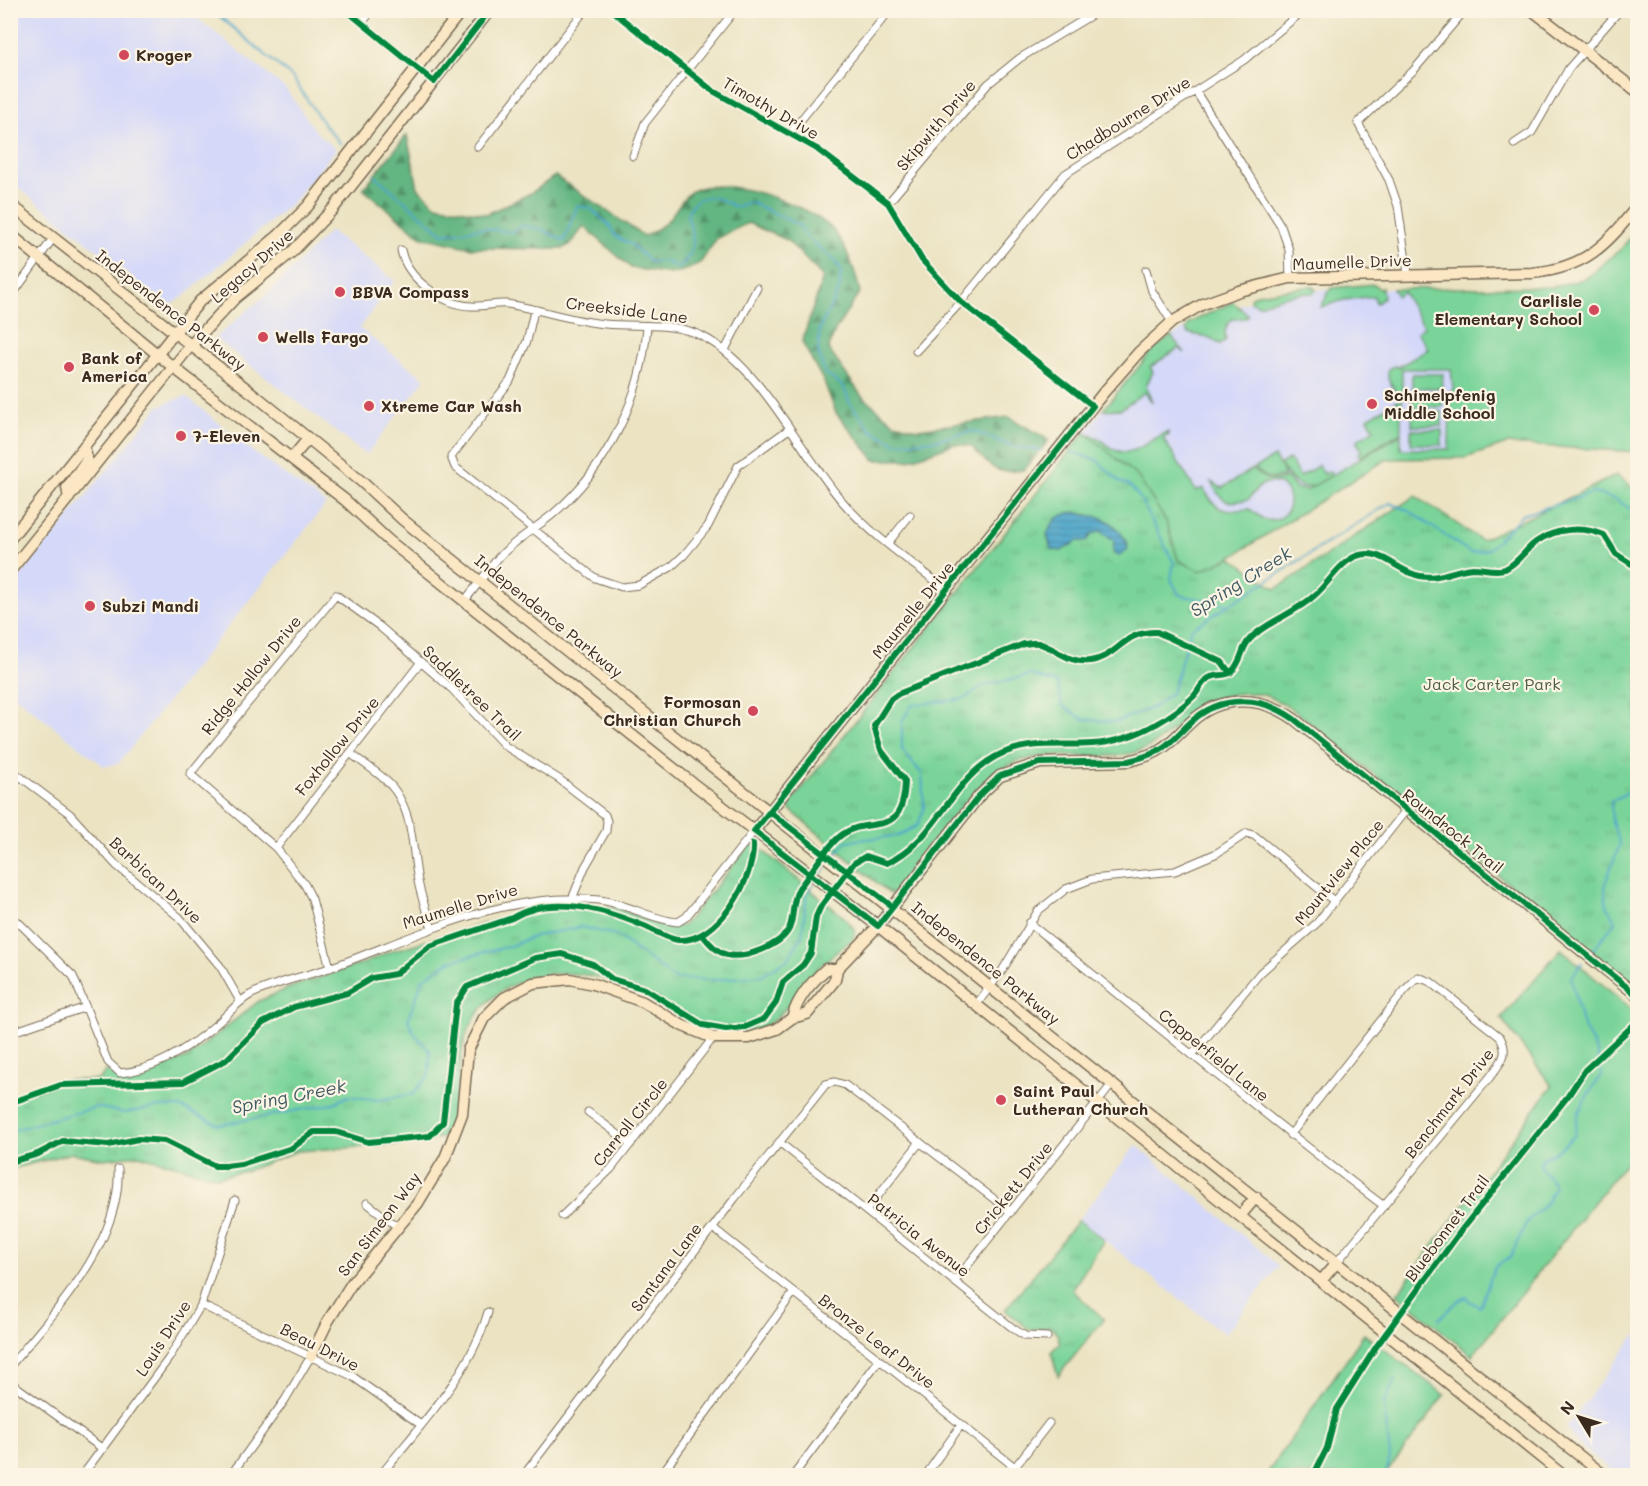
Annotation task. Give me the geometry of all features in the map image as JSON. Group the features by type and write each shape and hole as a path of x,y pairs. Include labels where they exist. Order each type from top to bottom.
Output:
{"main road":[{"name":"Legacy Drive","path":"13,535 174,332 223,280 279,235 309,206 462,10"},
{"name":"Legacy Drive","path":"10,572 190,345 235,298 293,251 333,209 490,10"},
{"path":"1532,10 1638,92"},
{"name":"Independence Parkway","path":"10,204 309,439 404,520 1605,1476"},
{"name":"Maumelle Drive","path":"754,831 1093,406 1139,352 1172,322 1217,298 1290,278 1532,273 1567,267 1595,253 1613,237 1638,205"},
{"path":"10,234 159,353 173,367 292,458 388,540 754,831 878,926 1564,1476"},
{"path":"279,235 293,251"},
{"path":"292,458 309,439"},
{"path":"69,498 68,489 87,459 84,446"},
{"path":"13,535 33,544"},
{"name":"Roundrock Trail","path":"1245,701 1279,709 1638,996"},
{"name":"San Simeon Way","path":"311,1356 328,1321 352,1283 418,1203 454,1138 462,1114 468,1050 484,1018 504,998 533,983 570,979 593,984 643,1002 683,1026 713,1038 749,1038 777,1029 792,1018 807,1014 835,981 837,969 878,926 979,796 1000,776 1040,763 1128,761 1140,758 1158,751 1173,741 1203,713 1228,702 1245,701"},
{"name":"San Simeon Way","path":"792,1018 797,1000 811,984 826,969 837,969"},
{"path":"1240,1216 1256,1197"},
{"path":"1321,1281 1337,1262"}],"street":[{"path":"346,10 434,82"},
{"path":"362,23 372,10"},
{"path":"478,147 585,10"},
{"name":"Timothy Drive","path":"611,10 726,100 791,132 888,203 917,254 961,302 1093,406"},
{"path":"633,156 645,123 735,10"},
{"path":"791,132 890,10"},
{"name":"Skipwith Drive","path":"888,203 988,84 1020,58 1100,10"},
{"name":"Chadbourne Drive","path":"916,351 961,302 1065,174 1244,60 1304,10"},
{"path":"1408,274 1406,242 1398,206 1389,180 1358,123 1414,70 1465,10"},
{"path":"1514,144 1526,137 1537,125 1569,68 1620,10"},
{"path":"1196,92 1281,226 1289,250 1290,278"},
{"path":"10,298 42,258 54,237"},
{"name":"Creekside Lane","path":"401,250 403,260 411,272 447,300 472,307 507,304 604,324 647,326 694,333 725,350 752,377 843,502 888,543 946,589"},
{"path":"1146,270 1152,291 1172,322"},
{"path":"725,350 757,288"},
{"path":"534,311 527,341 510,381 451,457 455,467 595,578 622,587 639,585 664,572 684,555 708,526 738,466 789,429"},
{"path":"465,600 500,556 572,495 606,450 619,428 639,380 647,326"},
{"path":"888,543 910,515"},
{"name":"Saddletree Trail","path":"336,596 452,689 505,746 559,779 605,815 606,831 585,867 572,899"},
{"name":"Ridge Hollow Drive","path":"276,848 190,774 336,596"},
{"name":"Foxhollow Drive","path":"276,848 421,662"},
{"path":"350,753 385,781 404,807 411,828 421,895 432,929"},
{"name":"Barbican Drive","path":"10,769 70,814 116,865 179,917 220,966 240,1001"},
{"name":"Mountview Place","path":"1193,1054 1260,973 1305,936 1335,902 1406,810"},
{"name":"Maumelle Drive","path":"86,1007 108,1062 120,1073 140,1070 181,1050 218,1023 240,1001 280,981 330,968 432,929 515,904 572,899 601,900 678,922 686,917 754,831"},
{"path":"976,1005 1017,949 1029,923 1053,898 1092,879 1175,872 1217,853 1247,833 1255,836 1335,902"},
{"path":"276,848 305,885 312,899 330,968"},
{"path":"10,914 73,976 86,1007 10,1033"},
{"name":"Copperfield Lane","path":"1029,923 1290,1135 1384,1206"},
{"name":"Benchmark Drive","path":"1290,1135 1405,990 1418,977 1431,982 1500,1037 1506,1048 1506,1054 1337,1262"},
{"name":"Carroll Circle","path":"562,1216 590,1191 632,1144 713,1038"},
{"name":"Santana Lane","path":"523,1476 821,1088 835,1082 845,1085 920,1142"},
{"name":"Crickett Drive","path":"955,1281 1113,1083"},
{"path":"588,1112 632,1144"},
{"name":"Patricia Avenue","path":"779,1142 1014,1329 1025,1336 1047,1337"},
{"path":"866,1211 920,1142 1011,1212"},
{"path":"10,1366 49,1319 98,1247 117,1196 118,1169"},
{"name":"Louis Drive","path":"82,1476 169,1358 201,1305 235,1200"},
{"path":"367,1203 399,1228"},
{"name":"Bronze Leaf Drive","path":"713,1228 1026,1476"},
{"path":"660,1476 794,1292"},
{"name":"Beau Drive","path":"201,1305 352,1376 421,1425"},
{"path":"380,1476 421,1425 470,1356 488,1312"},
{"name":"San Simeon Way","path":"230,1476 285,1400 311,1356"},
{"path":"793,1476 879,1359"},
{"path":"10,1382 103,1449"},
{"path":"1015,1467 1049,1423"},
{"path":"925,1476 961,1425"}],"shaded area":[{"path":"10,11 188,11 285,88 317,133 336,149 293,202 183,297 171,304 160,299 11,182"},
{"name":"Schimelpfenig Middle School","path":"1637,228 1637,452 1507,444 1465,458 1387,459 1231,557 1178,560 1166,521 1138,477 1085,432 1129,377 1167,339 1197,322 1259,298 1307,290 1551,287 1585,279 1622,248"},
{"path":"330,231 395,281 359,328 425,379 366,455 215,338 267,294"},
{"path":"186,396 256,454 326,504 118,764 104,766 11,693 11,588 159,406"},
{"path":"1136,1145 1279,1266 1225,1334 1078,1220"},
{"path":"1637,1333 1637,1475 1617,1475 1577,1443 1566,1428"}],"green space":[{"path":"407,135 418,188 436,205 487,214 531,193 555,176 644,236 665,223 690,193 708,186 745,189 787,202 806,211 832,229 846,251 856,275 860,292 836,329 828,349 861,395 894,423 918,429 1009,417 1049,440 1024,470 998,470 988,464 971,446 954,444 909,460 875,460 836,413 825,384 802,342 823,277 787,240 748,223 717,238 701,262 689,269 671,274 631,268 584,226 571,244 562,249 472,248 422,237 363,189"},
{"path":"1637,228 1637,452 1507,444 1465,458 1387,459 1231,557 1200,571 1178,560 1166,521 1088,435 1098,438 1113,449 1127,452 1168,432 1169,435 1163,438 1196,491 1203,488 1213,502 1222,509 1232,511 1249,509 1266,520 1280,518 1288,509 1289,503 1288,496 1280,484 1265,483 1249,499 1230,502 1222,498 1211,482 1222,488 1253,469 1268,479 1277,480 1287,477 1296,488 1307,490 1401,434 1401,449 1449,449 1450,393 1453,389 1451,369 1402,369 1402,406 1395,402 1400,399 1388,379 1388,369 1394,366 1399,367 1428,349 1417,332 1424,327 1403,292 1397,296 1393,289 1551,287 1585,279 1622,248"},
{"path":"1374,284 1379,289 1382,288 1383,297 1379,302 1376,303 1374,296 1344,300 1321,307 1331,288"},
{"path":"1312,286 1316,290 1313,293 1285,296 1259,305 1250,301 1250,298 1257,294"},
{"path":"1233,302 1248,315 1246,318 1230,321 1225,331 1226,340 1220,344 1210,338 1188,333 1186,329 1189,323"},
{"path":"1171,336 1185,353 1179,348 1150,367 1153,372 1146,386 1152,402 1145,392 1121,409 1103,410 1150,353"},
{"path":"1412,374 1443,374 1442,388 1412,388"},
{"path":"1412,393 1443,393 1442,407 1412,407"},
{"path":"1393,403 1396,408 1401,408 1401,432 1360,457 1358,454 1362,450 1356,441 1374,429 1368,418"},
{"path":"1412,411 1442,412 1442,426 1412,426"},
{"path":"1411,430 1442,430 1442,445 1411,444"},
{"name":"Jack Carter Park","path":"1085,432 1138,477 1166,521 1178,560 1200,571 1231,557 1276,589 1415,496 1481,540 1617,475 1637,491 1637,988 1303,717 1266,696 1243,693 1209,701 1191,713 1159,741 1136,752 1102,756 1034,757 1002,769 974,792 960,808 895,893 890,894 789,809 789,805"},
{"path":"1274,457 1279,465 1289,459 1300,477 1319,465 1324,474 1330,471 1332,475 1315,485 1303,487 1298,485 1280,465 1285,475 1277,478 1265,476 1255,468"},
{"path":"750,845 757,846 845,918 855,930 853,939 815,971 785,1009 763,1027 747,1032 718,1031 704,1027 622,984 574,974 542,975 518,982 502,990 489,1001 472,1023 461,1055 455,1111 446,1137 390,1145 297,1151 246,1171 217,1177 139,1155 103,1159 72,1153 11,1169 11,1098 67,1080 99,1080 106,1070 118,1078 125,1079 148,1074 188,1057 259,1001 294,986 367,962 388,952 510,916 563,904 594,905 618,909 664,925 683,926"},
{"path":"1561,949 1637,1014 1637,1148 1472,1356 1397,1294 1552,1086 1501,1018"},
{"path":"1078,1220 1104,1240 1072,1290 1104,1319 1058,1376 1051,1352 1060,1343 1057,1334 1050,1327 1030,1330 1005,1310"},
{"path":"1364,1334 1445,1395 1385,1475 1266,1475"}],"water":[{"path":"1076,512 1101,518 1110,523 1123,536 1127,551 1118,556 1113,553 1114,541 1101,531 1092,534 1087,541 1077,541 1061,551 1051,549 1047,535 1051,525 1057,518"}],"waterway":[{"path":"212,10 292,77 322,122 341,144"},
{"path":"375,176 443,234 482,228 512,232 521,226 541,229 564,241 577,206 590,208 609,225 615,236 632,245 650,262 665,261 679,268 692,250 693,237 687,215 695,202 707,197 735,207 750,202 799,225 807,237 832,258 841,269 839,290 820,328 818,352 825,374 843,386 850,403 872,431 896,443 935,440 973,431 1014,447 1042,450"},
{"path":"1071,452 1097,460 1120,482 1130,486 1140,498 1174,563 1171,579 1179,595 1229,605"},
{"name":"Spring Creek","path":"833,858 846,841 898,836 918,825 924,808 922,774 902,750 902,721 912,705 964,699 982,686 1030,675 1057,683 1062,705 1083,719 1115,722 1156,706 1172,692 1191,629 1390,503 1409,511 1471,553 1489,549 1522,515 1593,493 1615,499 1638,514"},
{"path":"1592,951 1616,921 1609,911 1605,892 1620,844 1612,822 1611,801 1638,787"},
{"name":"Spring Creek","path":"820,875 829,863"},
{"name":"Spring Creek","path":"10,1131 97,1107 124,1113 159,1107 180,1107 219,1125 332,1104 348,1096 379,1100 413,1094 429,1075 430,1051 414,1033 408,1019 423,979 450,961 510,946 535,936 581,927 616,935 675,979 714,980 762,975 788,959 802,935 807,892 815,882"},
{"path":"1439,1319 1459,1300 1467,1297 1469,1301 1480,1307 1495,1266 1510,1258 1526,1223 1547,1202 1555,1186 1541,1167 1541,1159 1555,1153 1575,1135 1580,1110 1602,1075 1597,1052 1582,1023 1571,978 1582,963"},
{"path":"1386,1476 1390,1456 1384,1404 1395,1379"}],"cycle path":[{"path":"346,10 434,82 490,10"},
{"path":"611,10 713,91 817,149 888,203 922,260 961,302 1093,406 754,831 878,926 979,796 1000,776 1040,763 1129,761 1141,758 1164,747 1191,722 1215,706 1242,701 1255,702 1282,711 1294,719 1638,996"},
{"path":"10,1162 38,1154 63,1141 108,1145 138,1139 165,1141 215,1166 226,1166 241,1164 292,1148 314,1132 336,1132 368,1142 430,1136 443,1122 456,1004 467,987 535,958 562,954 593,964 612,979 645,989 703,1025 726,1029 745,1027 764,1019 776,1003 783,982 803,965 811,953 816,917 821,906 854,863 866,856 887,863 905,853 933,824 970,777 985,763 1003,753 1036,745 1108,742 1141,732 1166,718 1189,701 1206,680 1231,672 1252,637 1308,601 1348,560 1363,554 1372,554 1411,574 1427,577 1473,568 1501,570 1514,563 1532,545 1544,537 1561,531 1587,530 1604,535 1616,554 1638,568"},
{"path":"702,934 716,949 727,955 743,955 770,946 789,929 799,888 834,842 850,830 891,820 898,813 903,800 905,781 881,750 874,726 891,699 898,694 1024,644 1038,643 1069,658 1090,661 1108,655 1136,636 1157,632 1222,662 1230,673"},
{"path":"770,812 893,907"},
{"path":"10,1103 61,1085 183,1082 226,1060 263,1023 294,1007 347,993 372,978 395,974 430,946 527,911 544,907 578,907 629,920 674,939 693,938 707,931 731,906 748,874 753,844"},
{"name":"Bluebonnet Trail","path":"1313,1476 1327,1448 1337,1409 1376,1347 1463,1228 1568,1096 1585,1070 1638,1021"}],"place":[{"name":"Kroger","path":"124,55"},
{"name":"BBVA Compass","path":"340,292"},
{"name":"Carlisle Elementary School","path":"1594,310"},
{"name":"Wells Fargo","path":"263,337"},
{"name":"Bank of America","path":"69,367"},
{"name":"Schimelpfenig Middle School","path":"1372,404"},
{"name":"Xtreme Car Wash","path":"369,406"},
{"name":"7-Eleven","path":"181,436"},
{"name":"Subzi Mandi","path":"90,606"},
{"name":"Formosan Christian Church","path":"753,711"},
{"name":"Saint Paul Lutheran Church","path":"1001,1100"}]}
